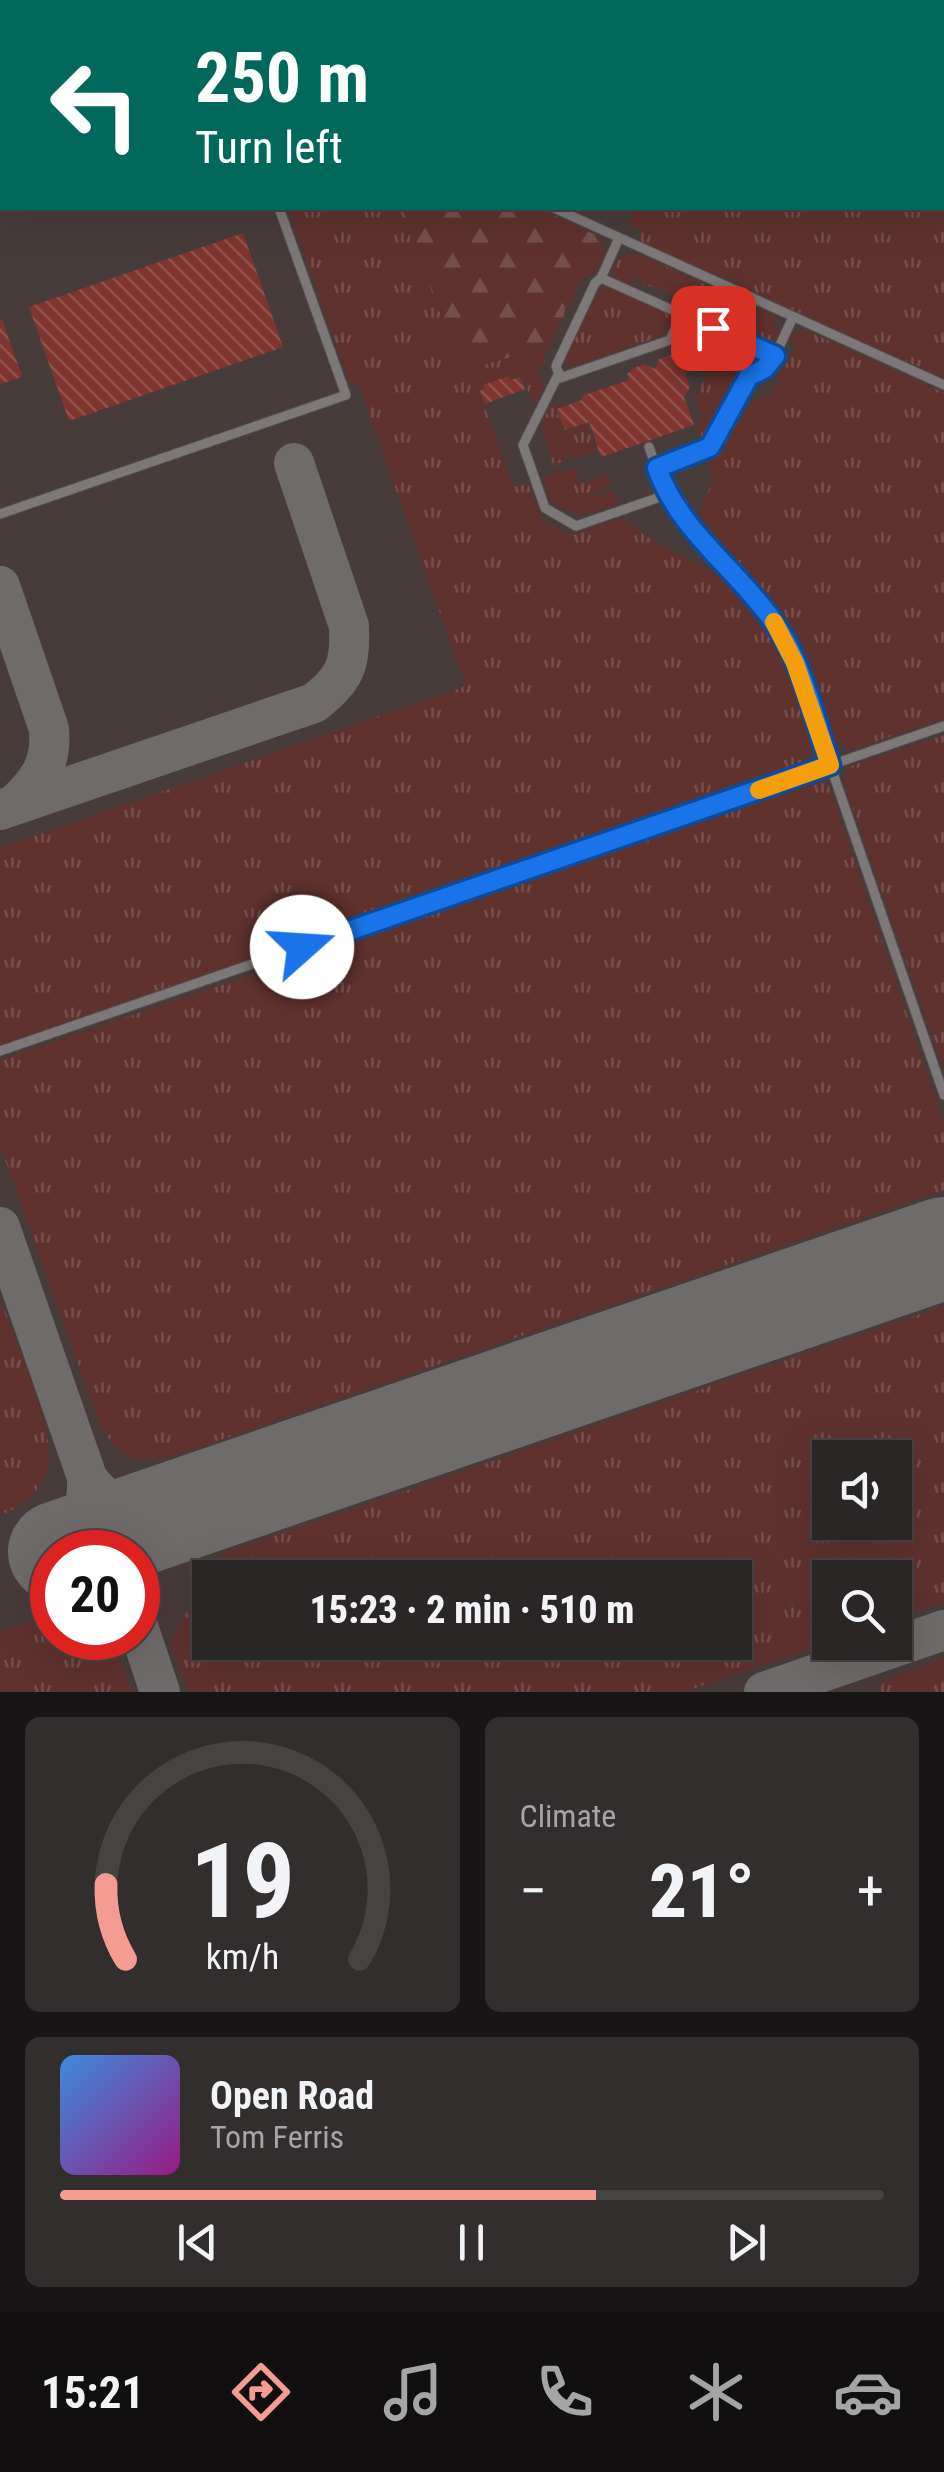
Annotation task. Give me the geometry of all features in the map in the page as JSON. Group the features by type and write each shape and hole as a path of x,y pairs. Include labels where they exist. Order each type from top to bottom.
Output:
{"lane":[{"path":"0,514 346,395 280,210"},
{"path":"558,210 944,385"},
{"path":"619,238 556,366 560,378 670,340 682,314"},
{"path":"602,278 775,356"},
{"path":"657,468 710,447 749,376 764,369 775,356 792,317"},
{"path":"558,373 523,446 545,508 576,526 666,495"},
{"path":"649,447 666,495 681,518 755,597 776,625 795,663 944,1095"},
{"path":"0,1051 944,726"}],"shaded area":[{"path":"0,210 944,210 944,1692 0,1692"}],"green space":[{"path":"289,210 400,210 463,371 548,346 544,365 537,368 544,387 534,406 522,375 479,391 513,487 528,484 543,521 569,535 623,518 741,593 770,631 791,676 815,745 804,766 0,1045 0,848 466,686 358,383 350,384"},
{"path":"400,210 542,210 600,237 604,254 595,273 580,278 582,284 576,286 575,299 569,301 571,306 565,308 563,321 558,323 559,329 551,339 553,344 463,371"},
{"path":"634,210 944,210 944,378 639,240 642,230 628,224"},
{"path":"634,252 775,316 776,329 782,331 778,338 762,344 755,328 749,330 741,323 720,318 665,290 645,285 635,276 630,278 633,287 616,278 613,272 619,258"},
{"path":"601,287 665,311 671,317 672,327 665,335 570,367 565,359"},
{"path":"690,322 699,326 693,341 720,353 726,338 735,342 725,346 728,352 740,353 749,361 765,356 760,366 745,370 714,435 705,445 701,445 695,428 700,426 698,418 702,416 694,395 701,393 710,370 697,362 688,366 678,342"},
{"path":"805,330 944,393 944,718 851,750 829,736 803,661 782,619 699,513 713,481 707,455 718,445 736,413 740,423 750,403 774,394 772,386 779,383 777,376 790,360 788,355 796,351 789,335"},
{"path":"563,403 556,409 564,431 587,424 596,451 574,459 571,453 566,454 567,460 556,464 559,473 578,467 576,477 580,484 607,475 611,486 594,493 596,496 613,491 618,504 580,516 552,503 543,478 556,473 541,426 550,406"},
{"path":"944,735 944,1070 843,780 851,766"},
{"path":"814,779 829,786 944,1123 944,1190 179,1454 138,1459 119,1450 97,1417 0,1145 0,1060 473,900"},
{"path":"0,1298 39,1404 49,1461 43,1480 32,1495 0,1515"},
{"path":"944,1306 944,1602 912,1613 912,1560 812,1560 812,1648 684,1692 189,1692 170,1641 192,1602 192,1660 752,1660 752,1560 216,1560 219,1555"},
{"path":"30,1621 30,1660 120,1660 132,1692 0,1692 0,1632"},
{"path":"944,1659 944,1692 878,1692 885,1679"}],"building":[{"path":"243,233 283,347 69,421 29,307"},
{"path":"0,320 22,377 0,384"},
{"path":"678,353 690,387 684,397 694,425 601,457 589,422 565,430 557,409 582,400 581,396 629,380 627,374 634,368 645,364 655,369 659,359"},
{"path":"509,376 510,380 520,377 525,389 485,404 480,391 485,389 483,385"}],"taxiway":[{"path":"0,810 314,703 333,686 347,661 349,626 294,463"},
{"path":"0,586 49,729 42,772 14,805"},
{"path":"0,1227 105,1530"},
{"path":"75,1530 86,1500 87,1478 119,1507 161,1518"},
{"path":"764,1692 944,1630"},
{"path":"149,1660 160,1692"}],"runway":[{"path":"123,1530 944,1248"}],"slow traffic":[{"path":"759,790 830,765 795,663 774,622"}],"route":[{"path":"302,947 830,765 795,663 776,625 681,518 666,495 657,468 706,451 723,428 749,376 764,369 775,356 713,328"}]}
